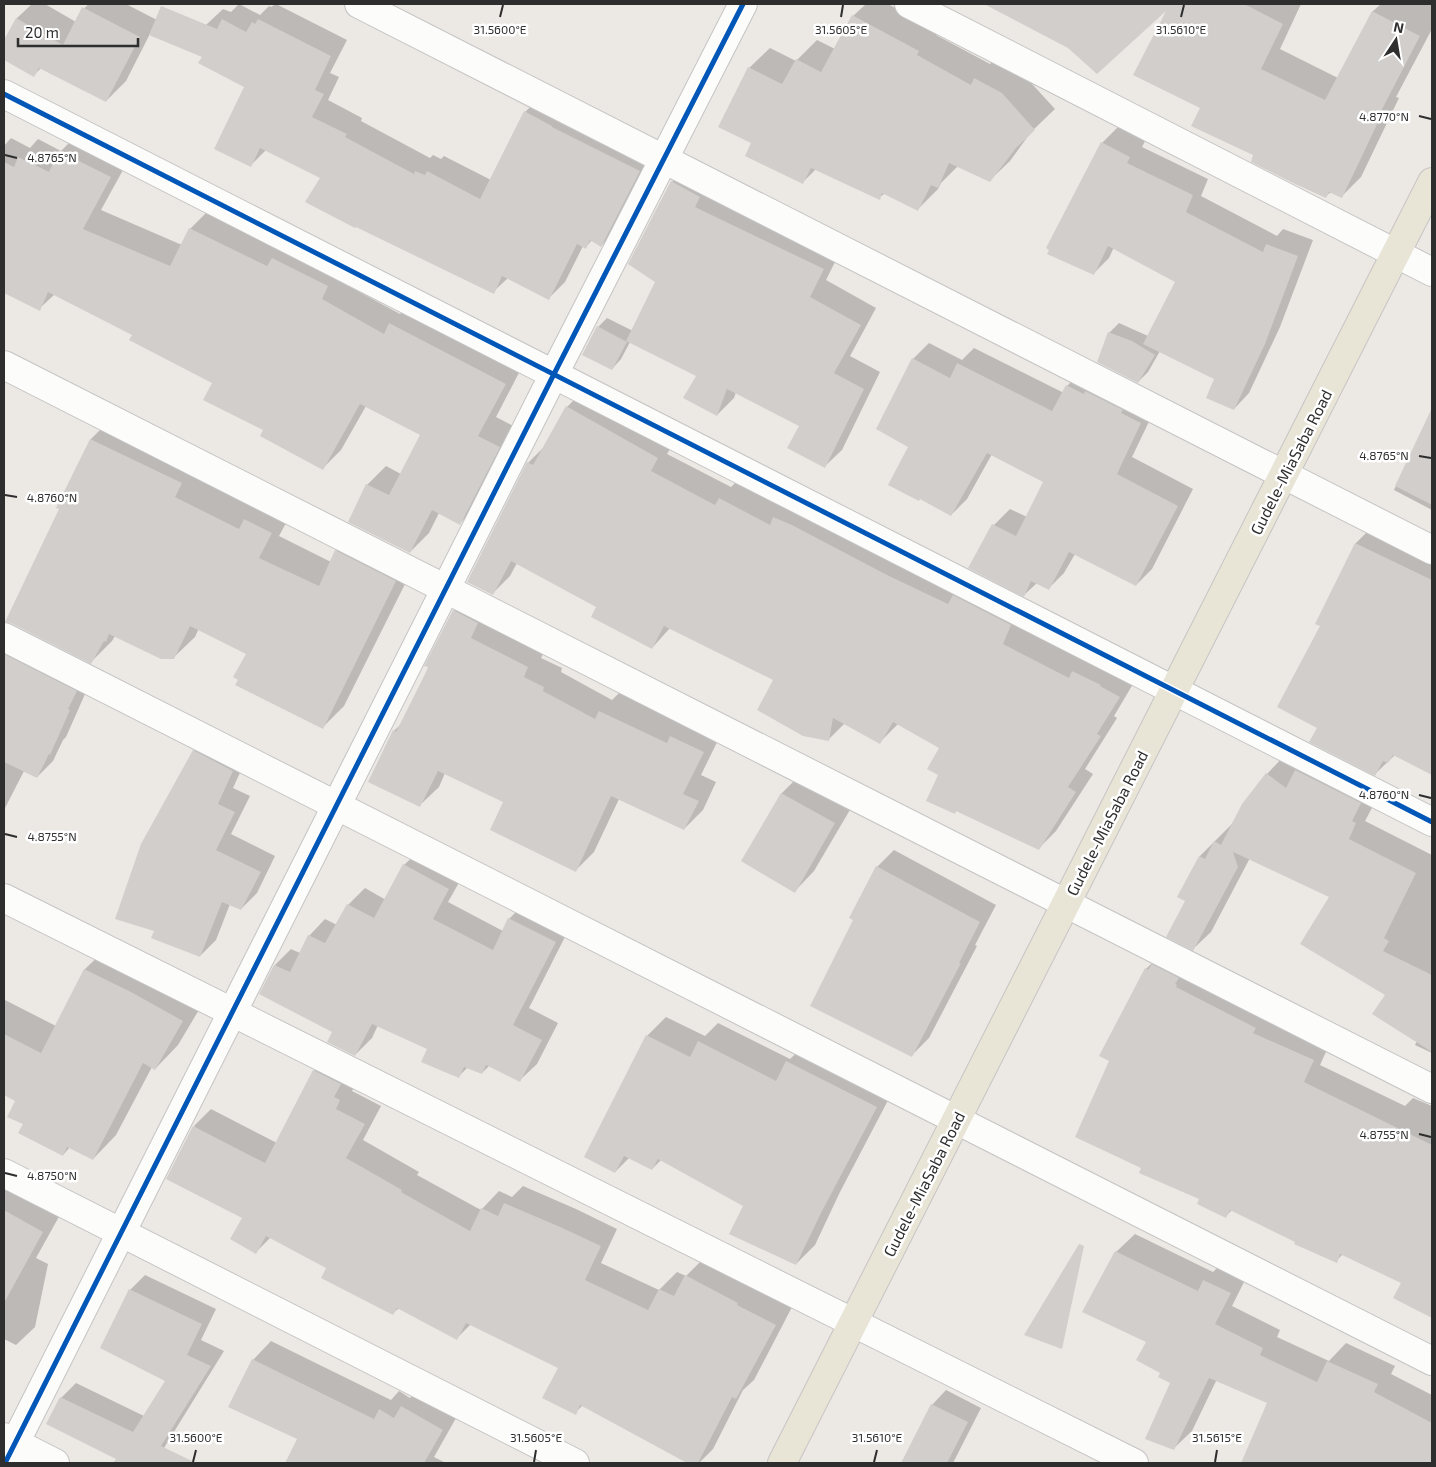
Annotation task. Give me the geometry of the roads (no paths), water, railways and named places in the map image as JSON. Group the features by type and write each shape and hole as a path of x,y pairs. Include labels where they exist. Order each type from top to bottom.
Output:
{"main road":[{"name":"Gudele-MiaSaba Road","path":"782,1463 1432,182"}],"street":[{"path":"359,4 1432,550"},
{"path":"55,1463 8,1448 121,1233 554,374 743,4"},
{"path":"909,4 1432,272"},
{"path":"4,94 1432,822"},
{"path":"4,365 1432,1089"},
{"path":"4,637 1432,1361"},
{"path":"4,898 1134,1463"},
{"path":"4,1173 575,1463"}]}
